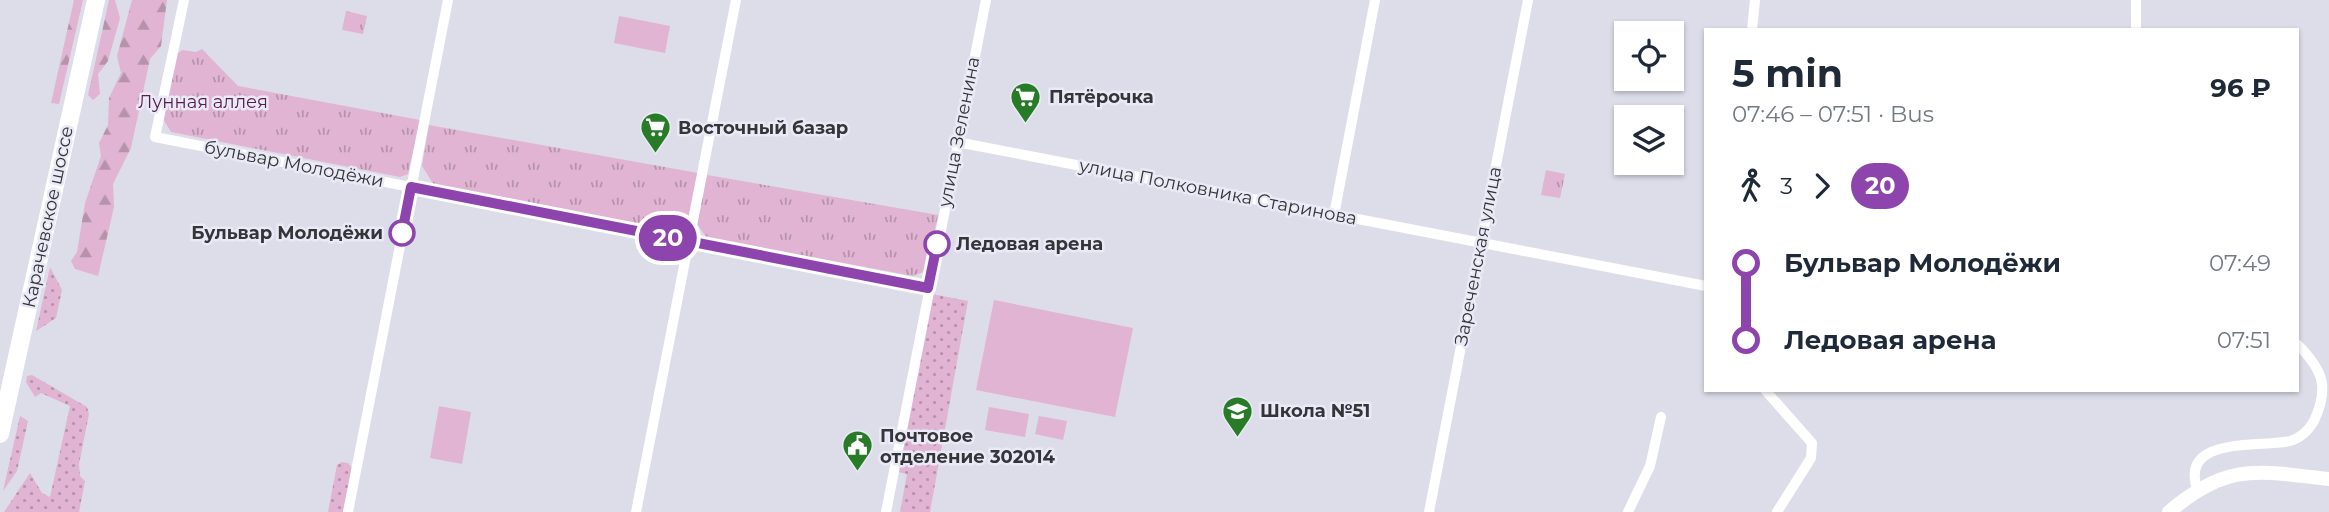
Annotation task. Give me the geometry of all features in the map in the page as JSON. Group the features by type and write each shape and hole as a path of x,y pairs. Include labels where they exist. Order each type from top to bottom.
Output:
{"highway":[{"name":"Карачевское шоссе","path":"0,434 96,0"}],"street":[{"name":"бульвар Молодёжи","path":"184,0 155,136 928,288"},
{"path":"348,512 448,0"},
{"path":"636,512 736,0"},
{"name":"улица Зеленина","path":"886,512 986,0"},
{"path":"1334,215 1375,0"},
{"name":"Зареченская улица","path":"1429,512 1528,0"},
{"path":"1752,28 1755,0"},
{"path":"2136,0 2136,28"},
{"name":"улица Полковника Старинова","path":"957,142 1704,286"},
{"path":"2197,489 2194,474 2197,465 2206,456 2229,445 2292,440 2310,427 2324,402 2323,383 2315,365 2299,346"},
{"path":"1767,392 1812,443 1811,458 1777,512"},
{"path":"1628,512 1650,466 1661,417"},
{"path":"2169,512 2197,489 2239,473 2262,472 2329,479"}],"green space":[{"path":"74,0 83,0 59,104 51,103"},
{"path":"109,0 115,0 120,18 108,61 98,74 100,94 93,100 88,95"},
{"path":"132,0 167,0 161,46 150,59 131,148 113,184 114,207 98,276 75,269 71,261 77,252 85,203 101,156 99,143 108,125 109,98 121,73 117,56"},
{"path":"346,11 367,16 363,34 342,30"},
{"path":"619,16 670,26 665,53 614,43"},
{"name":"Лунная аллея","path":"202,49 238,86 420,120 408,174 400,177 171,132 163,119 177,54 182,50 196,52"},
{"path":"429,125 698,173 689,219 672,231 434,185 422,166"},
{"path":"1546,170 1565,174 1560,198 1541,195"},
{"path":"707,175 938,215 926,271 913,276 706,237 697,224"},
{"path":"50,267 62,290 56,318 36,331"},
{"path":"932,294 968,301 930,512 900,512 907,474 898,472"},
{"path":"994,300 1133,328 1115,417 976,390"},
{"path":"32,375 87,407 89,414 79,464 80,476 85,481 79,512 4,512 30,473 42,493 50,497 70,406 41,393 35,397 26,382 27,376"},
{"path":"439,406 471,412 462,464 430,458"},
{"path":"989,407 1029,414 1025,437 985,430"},
{"path":"20,416 28,421 17,471 3,491"},
{"path":"1039,416 1067,421 1063,440 1035,434"},
{"path":"348,463 352,468 343,512 328,512 337,465"}],"bus line":[{"name":"20","path":"402,233 411,187 928,288 937,244"}],"place":[{"name":"Пятёрочка","path":"1026,124"},
{"name":"Восточный базар","path":"655,155"},
{"name":"Бульвар Молодёжи","path":"402,233"},
{"name":"Ледовая арена","path":"937,244"},
{"name":"Школа №51","path":"1237,438"},
{"name":"Почтовое отделение 302014","path":"857,473"}]}
